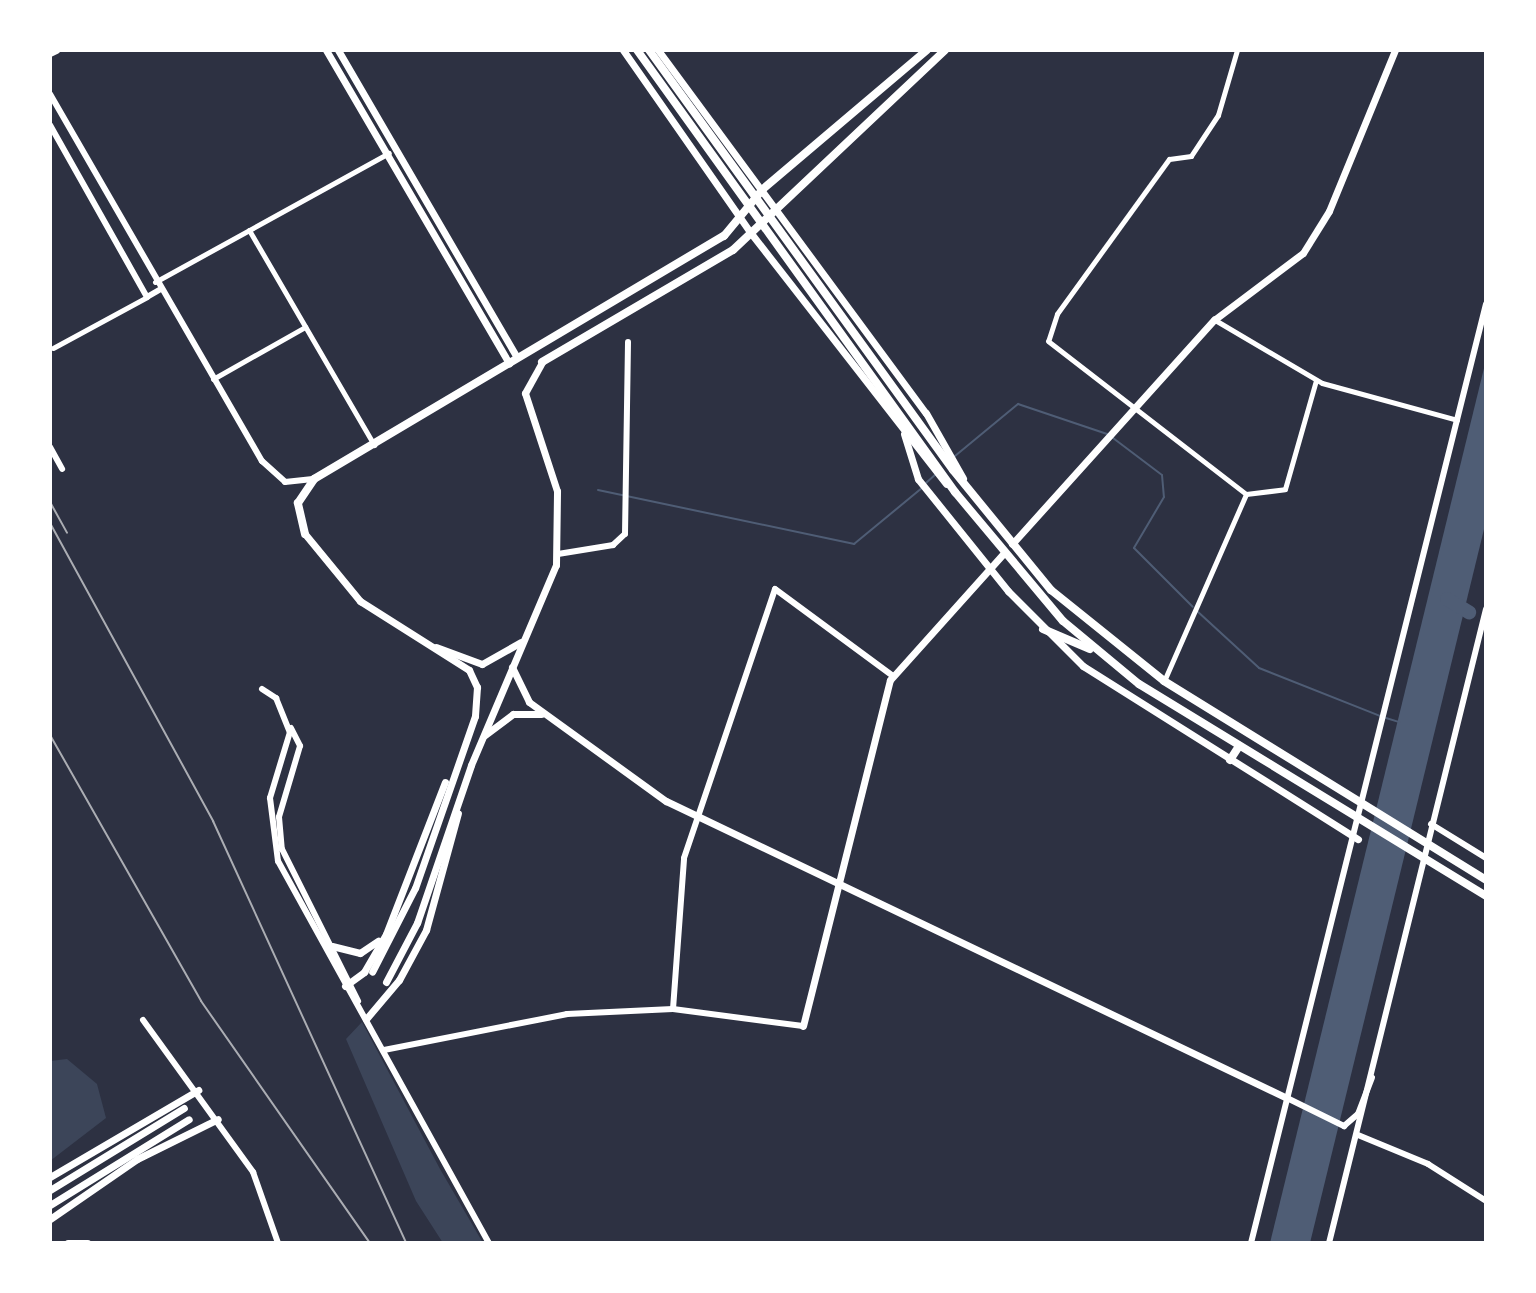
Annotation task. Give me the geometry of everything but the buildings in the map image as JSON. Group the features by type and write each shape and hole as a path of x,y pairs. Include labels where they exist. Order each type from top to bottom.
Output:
{"main road":[{"path":"50,53 56,50"},
{"path":"326,50 509,363"},
{"path":"338,50 517,357"},
{"path":"623,50 739,217 904,434 941,462"},
{"path":"637,50 904,409"},
{"path":"649,50 949,473 955,492 1003,554 1096,652"},
{"path":"658,50 775,205 949,473 965,482 1012,544 1073,611 1164,681 1486,880"},
{"path":"348,984 391,923 475,716 474,676 340,584 305,534 298,503 314,479 724,236 763,189 927,50"},
{"path":"386,982 424,904 480,741 527,636 558,554 557,491 525,393 542,362 733,250 775,205 945,50"},
{"path":"1012,544 1131,408 1214,320 1303,253 1329,211 1395,50"},
{"path":"904,434 918,479 989,569 1043,629 1126,697 1358,839"},
{"path":"803,1026 893,676 1003,554"},
{"path":"1043,629 1096,652 1239,746 1486,896"},
{"path":"422,643 482,664 501,659 527,636"},
{"path":"512,667 523,695 543,714 695,816 1287,1098"},
{"path":"480,741 513,714 543,714"},
{"path":"1230,760 1239,746"},
{"path":"372,972 412,896 458,755"},
{"path":"366,1019 399,980 426,930 455,841 459,799"},
{"path":"332,946 365,952 391,923"},
{"path":"50,1177 198,1090"},
{"path":"50,1190 184,1108"},
{"path":"50,1205 189,1119"},
{"path":"50,1219 137,1159 218,1119"}],"street":[{"path":"1237,50 1218,115 1191,156 1169,159 1047,333 1057,354 1246,494 1285,489 1316,380"},
{"path":"50,94 159,290 271,474 285,482 314,479"},
{"path":"50,125 147,297"},
{"path":"155,282 395,150"},
{"path":"249,230 375,445"},
{"path":"53,348 159,290"},
{"path":"1251,1243 1358,839 1387,707 1486,304"},
{"path":"1214,320 1316,380 1457,420"},
{"path":"213,379 305,327"},
{"path":"558,554 617,544 628,489 628,342"},
{"path":"50,447 62,469"},
{"path":"1164,681 1246,494"},
{"path":"673,1009 680,884 695,816 739,709 775,589 893,676"},
{"path":"1329,1243 1486,609"},
{"path":"262,689 300,746 281,810 281,843 348,984"},
{"path":"284,718 290,736 270,804 274,845 489,1243"},
{"path":"1431,824 1486,858"},
{"path":"384,1050 525,1018 673,1009 803,1026"},
{"path":"143,1020 198,1090 264,1192 278,1243"},
{"path":"1287,1098 1344,1126 1358,1114 1372,1078"},
{"path":"1358,1135 1428,1164 1486,1201"},
{"path":"68,1243 88,1243"}],"shaded area":[{"path":"1486,360 1486,521 1310,1243 1270,1243"},
{"path":"362,1022 483,1243 443,1243 416,1201 346,1039"},
{"path":"67,1059 97,1084 106,1118 50,1161 50,1061"}],"waterway":[{"path":"955,456 1018,404 1107,434"},
{"path":"1113,438 1162,475 1164,497 1134,548 1193,607"},
{"path":"926,483 936,474"},
{"path":"598,490 854,544 922,488"},
{"path":"1447,599 1469,612"},
{"path":"1197,611 1259,668 1380,716"},
{"path":"1386,718 1399,722"}],"railway":[{"path":"50,502 67,533"},
{"path":"50,523 213,821 406,1243"},
{"path":"50,735 201,1001 370,1243"}]}
